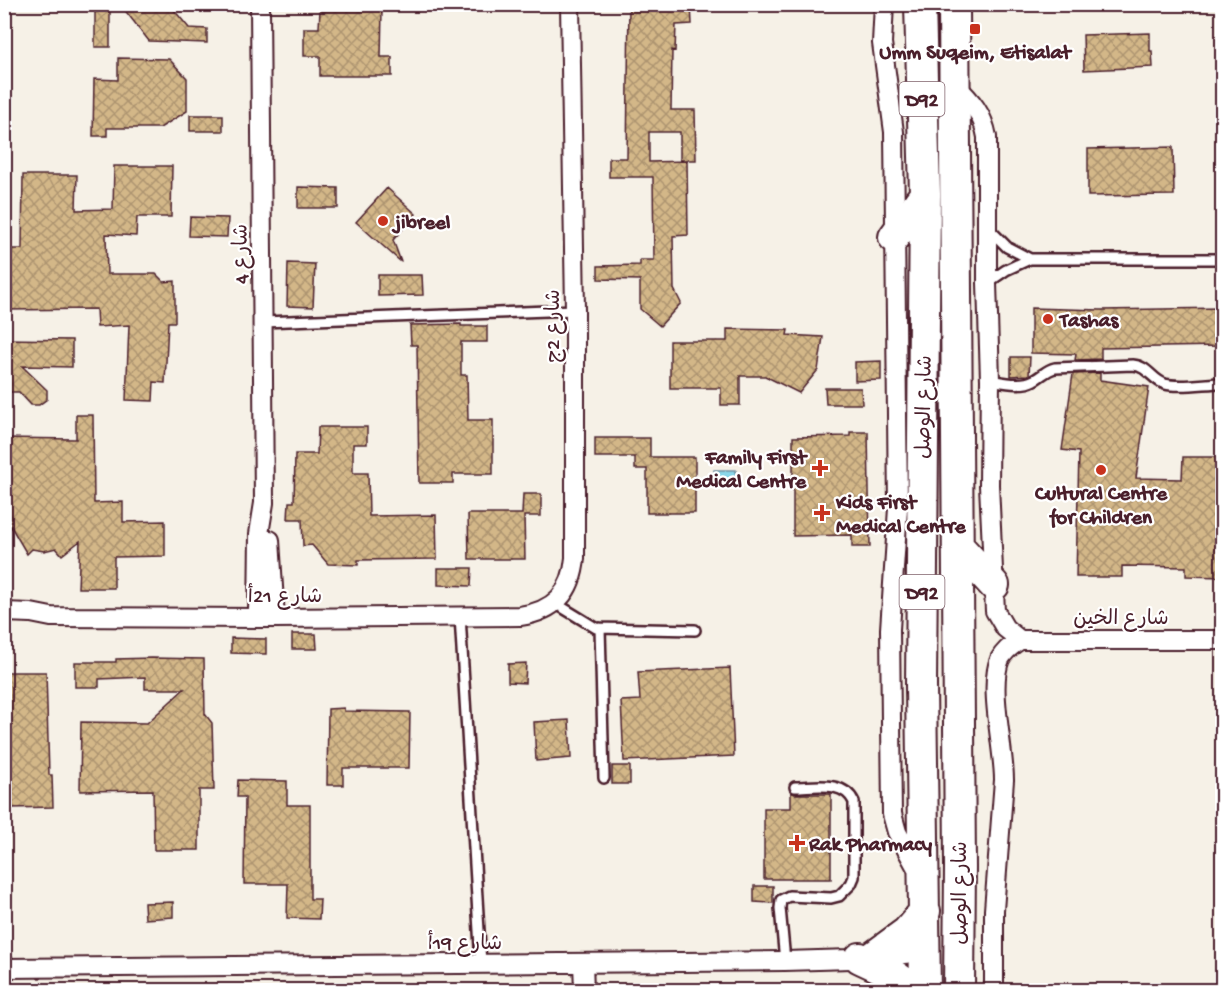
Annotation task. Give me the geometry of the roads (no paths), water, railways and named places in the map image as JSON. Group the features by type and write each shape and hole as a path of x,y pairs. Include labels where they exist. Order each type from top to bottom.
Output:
{"main road":[{"name":"شارع الوصل","path":"920,4 925,194 921,686 925,990"},
{"name":"شارع الوصل","path":"954,4 959,990"},
{"path":"894,237 925,194"},
{"path":"958,546 994,585"},
{"path":"912,990 901,979 866,958 907,932 925,897"},
{"path":"925,952 940,953 944,957 945,990"}],"street":[{"name":"شارع 4","path":"260,4 264,503 259,534 267,618"},
{"name":"شارع 2ج","path":"555,603 570,583 575,558 575,310 570,4"},
{"path":"884,4 882,43 893,123 898,508 890,629 892,814 900,840 925,897"},
{"path":"955,85 968,98 984,124 987,137 989,486 995,611 999,620 1012,635 1020,640 1005,652 1000,661 995,689 1004,780 1000,845 994,889 994,990"},
{"name":"شارع 21أ","path":"4,623 51,617 519,616 544,610 555,603"},
{"name":"شارع 21أ","path":"4,612 31,613 51,617"},
{"name":"شارع الخين","path":"1020,640 1222,640"},
{"name":"شارع 19أ","path":"4,968 786,961 866,958 925,952"},
{"path":"584,990 590,963"},
{"path":"590,963 596,990"}],"lane":[{"path":"988,228 1007,246 1030,259"},
{"path":"987,283 1006,270 1030,259 1222,259"},
{"path":"263,322 575,310"},
{"path":"990,380 1024,383 1033,381 1046,370 1055,368 1133,365 1144,368 1165,384 1222,382"},
{"path":"555,603 588,624 600,628 695,630"},
{"path":"460,616 481,964"},
{"path":"600,628 604,778"},
{"path":"786,961 781,900 789,896 831,898 846,891 854,877 854,802 851,796 847,791 836,787 795,787"}],"water":[{"path":"714,470 736,470 736,482 717,482 711,486 709,482 714,479"}],"place":[{"name":"Umm Suqeim, Etisalat","path":"975,29"},
{"name":"jibreel","path":"383,221"},
{"name":"Tashas","path":"1048,319"},
{"name":"Family First Medical Centre","path":"820,468"},
{"name":"Cultural Centre for Children","path":"1101,470"},
{"name":"Kids First Medical Centre","path":"822,513"},
{"name":"Rak Pharmacy","path":"797,843"}]}
